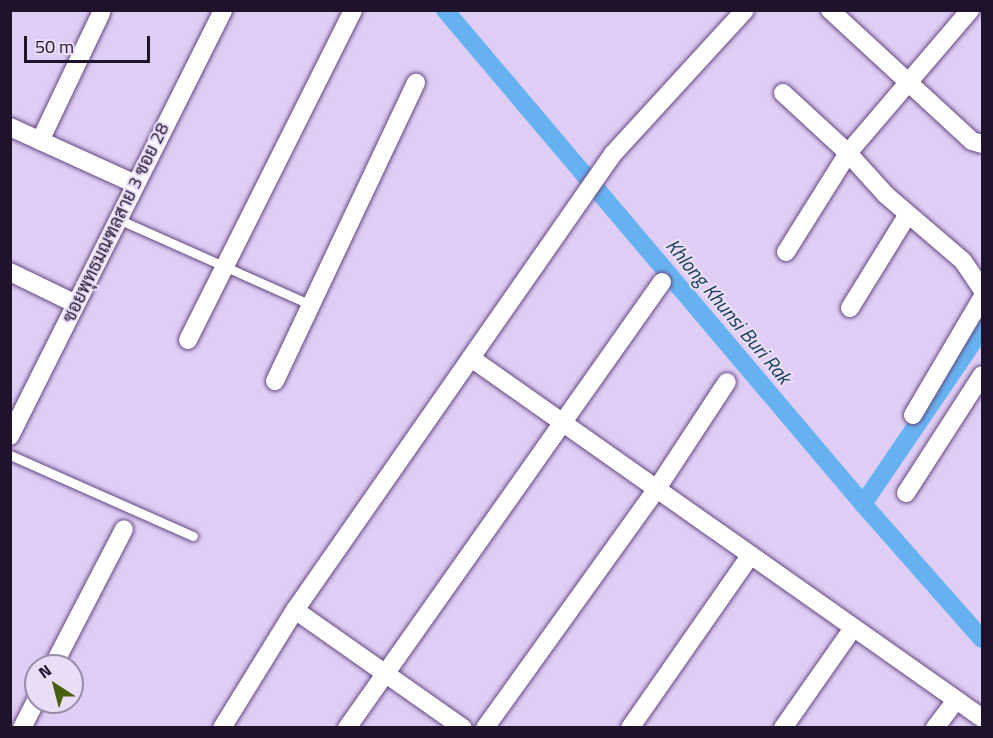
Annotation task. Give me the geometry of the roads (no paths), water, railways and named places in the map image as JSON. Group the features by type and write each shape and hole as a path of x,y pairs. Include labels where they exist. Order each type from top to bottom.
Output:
{"street":[{"name":"ซอยพุทธมณฑลสาย 3 ซอย 28","path":"10,436 223,10"},
{"path":"188,340 353,10"},
{"path":"222,728 295,610 613,154 745,10"},
{"path":"830,10 972,141 982,144"},
{"path":"786,252 848,153 970,10"},
{"path":"40,141 101,13"},
{"path":"275,381 309,304 416,83"},
{"path":"783,93 848,153 908,214 963,261 982,289"},
{"path":"10,127 135,184"},
{"path":"850,308 908,214"},
{"path":"10,272 76,303"},
{"path":"347,728 662,282"},
{"path":"913,415 982,298"},
{"path":"471,358 982,718"},
{"path":"906,493 982,375"},
{"path":"485,728 656,490 727,382"},
{"path":"59,654 124,529"},
{"path":"630,728 750,556"},
{"path":"295,610 463,728"},
{"path":"783,728 853,628"},
{"path":"936,728 956,699"},
{"path":"22,728 29,714"}],"lane":[{"path":"118,219 309,304"},
{"path":"10,455 194,536"}],"waterway":[{"name":"Khlong Khunsi Buri Rak","path":"445,10 863,504 982,639"},
{"path":"863,504 982,329"}]}
